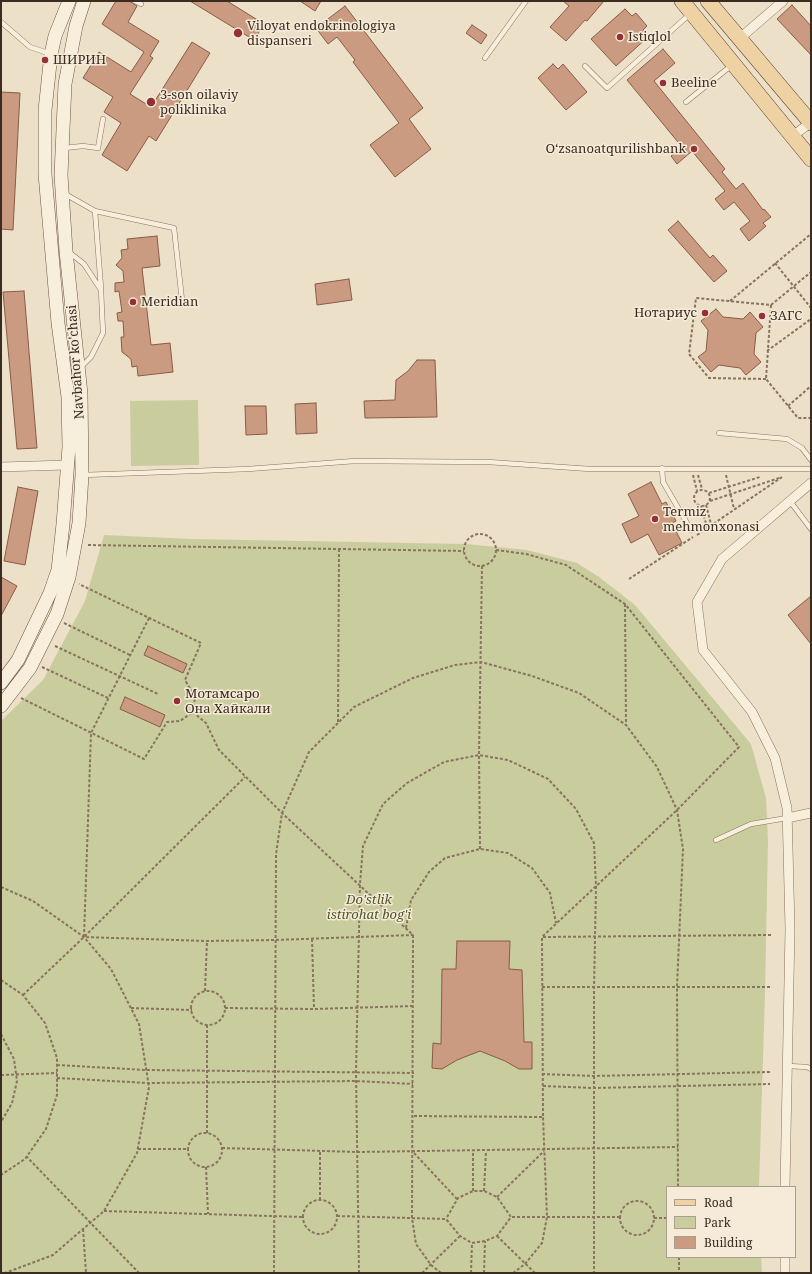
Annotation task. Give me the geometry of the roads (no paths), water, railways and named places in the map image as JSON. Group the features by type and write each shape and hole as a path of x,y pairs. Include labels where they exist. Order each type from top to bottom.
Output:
{"main road":[{"path":"682,1 811,159"},
{"path":"708,1 811,123"}],"street":[{"name":"Navbahor ko'chasi","path":"1,706 30,668 57,614 69,577 79,523 82,475 75,447 58,323 45,174 46,110 51,54 55,36 69,1"},
{"name":"Navbahor ko'chasi","path":"1,683 18,660 25,647 44,607 58,570 68,465 75,447 81,394 66,251 62,192 62,148 65,84 76,26 84,1"},
{"path":"739,39 783,1"},
{"path":"51,54 69,61"},
{"path":"793,136 811,123"},
{"path":"1,467 68,465"},
{"path":"786,1186 790,929 787,808 775,758 759,725 752,712 703,650 697,602 722,559 789,500 811,483"},
{"path":"787,818 811,813"},
{"path":"785,1258 785,1273"}],"lane":[{"path":"135,1 141,4"},
{"path":"485,58 526,1"},
{"path":"584,66 607,88 691,13"},
{"path":"1,22 30,47 51,54"},
{"path":"686,102 733,64"},
{"path":"62,148 84,146 98,148 103,119"},
{"path":"62,192 95,212 174,228 182,300 163,302"},
{"path":"79,369 91,357 103,333 95,212"},
{"path":"66,251 84,264 101,290"},
{"path":"719,433 787,439 802,448 811,460"},
{"path":"82,475 248,469 355,461 488,462 590,469 811,469"},
{"path":"662,468 662,482 691,530"},
{"path":"789,500 811,529"},
{"path":"716,840 751,824 787,818"},
{"path":"788,1066 807,1067 811,1069"}],"place":[{"name":"Viloyat endokrinologiya dispanseri","path":"238,33"},
{"name":"Istiqlol","path":"620,37"},
{"name":"ШИРИН","path":"45,60"},
{"name":"Beeline","path":"663,83"},
{"name":"3-son oilaviy poliklinika","path":"151,102"},
{"name":"Oʻzsanoatqurilishbank","path":"694,149"},
{"name":"Meridian","path":"133,302"},
{"name":"Нотариус","path":"705,313"},
{"name":"ЗАГС","path":"762,316"},
{"name":"Termiz mehmonxonasi","path":"655,519"},
{"name":"Мотамсаро Она Хайкали","path":"177,701"}],"park label":[{"name":"Do'stlik istirohat bog'i","path":"369,908"}]}
